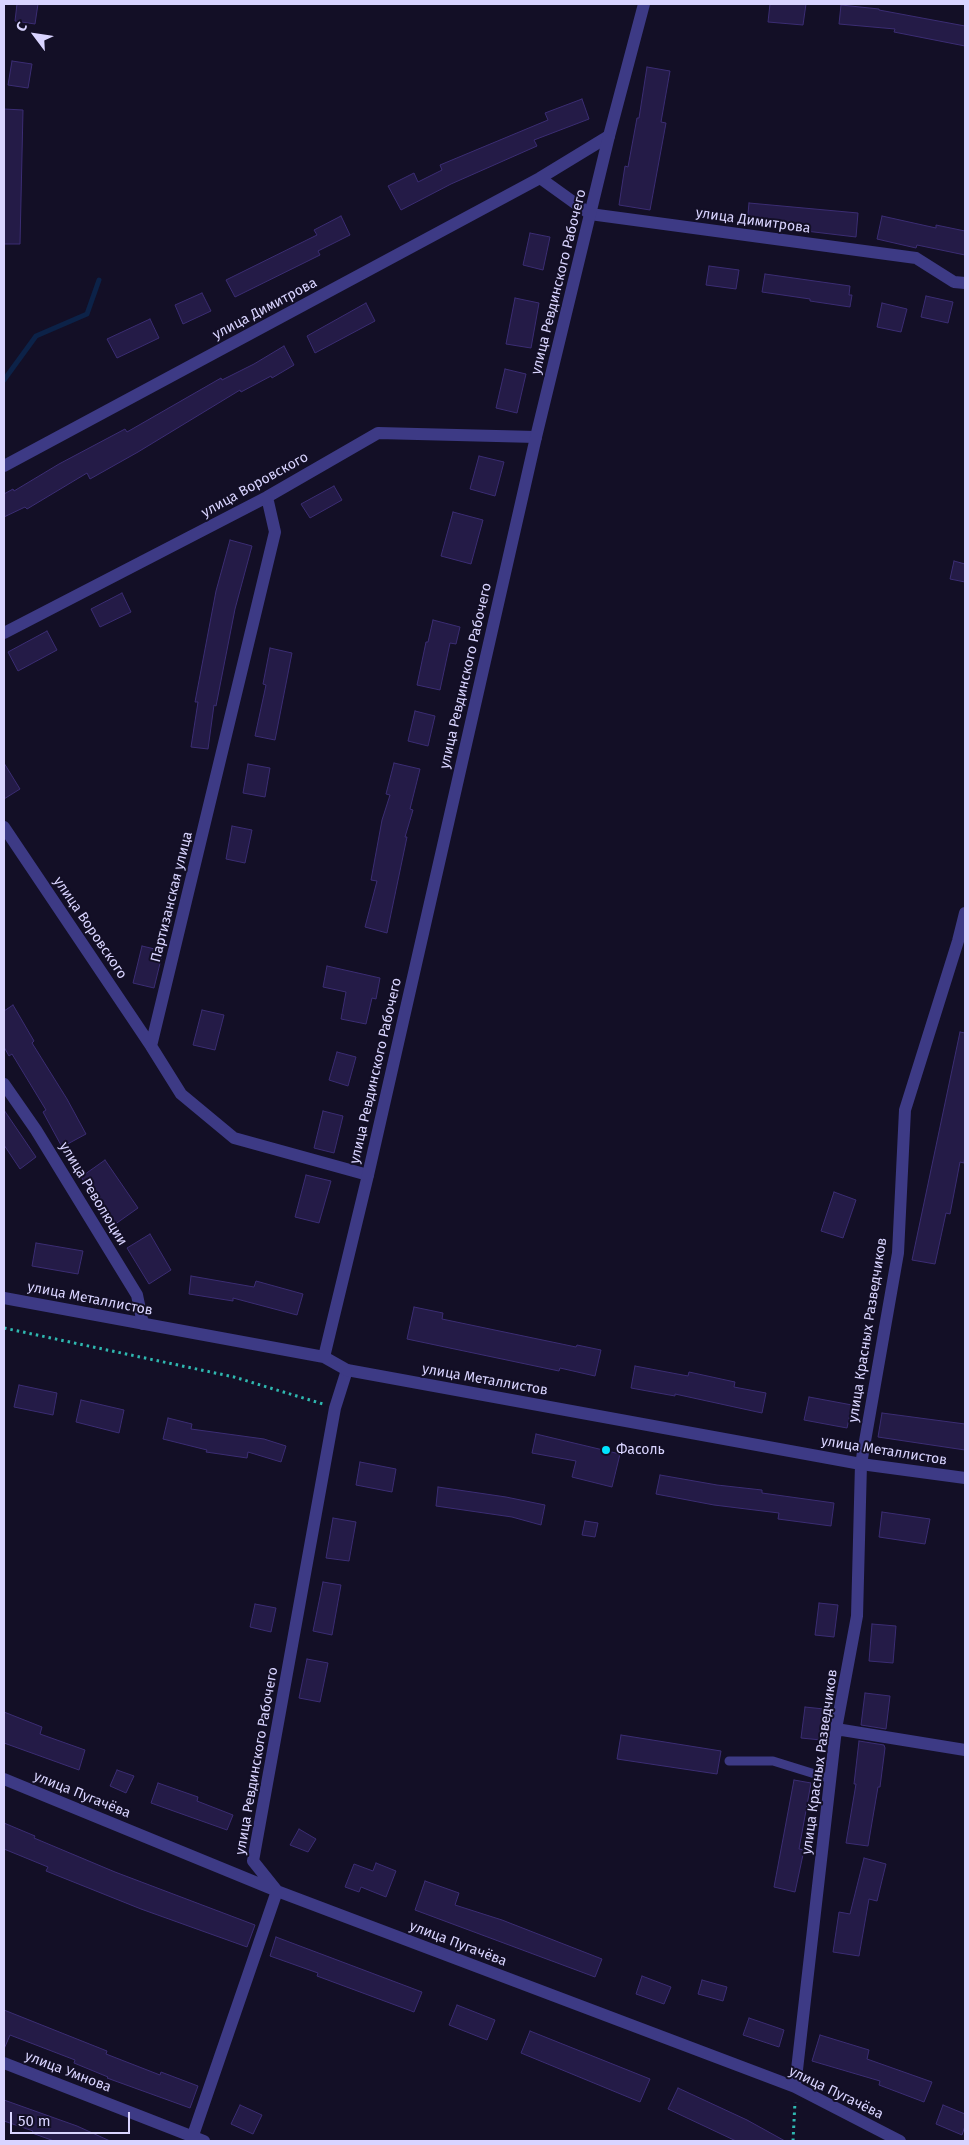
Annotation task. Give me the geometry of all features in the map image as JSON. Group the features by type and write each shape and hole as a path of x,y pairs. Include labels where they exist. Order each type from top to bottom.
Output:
{"street":[{"name":"улица Ревдинского Рабочего","path":"324,1357 368,1175 536,437 609,136 644,4"},
{"name":"улица Димитрова","path":"4,466 540,178 609,136"},
{"name":"улица Димитрова","path":"540,178 590,214 916,258 954,282 965,283"},
{"name":"улица Воровского","path":"4,633 267,497 378,433 536,437"},
{"name":"Партизанская улица","path":"151,1046 275,532 267,497"},
{"name":"улица Воровского","path":"4,827 151,1046"},
{"name":"улица Красных Разведчиков","path":"795,2087 836,1729 857,1616 861,1464 898,1253 905,1110 962,942 965,913"},
{"path":"151,1046 181,1094 234,1138 368,1175"},
{"name":"улица Революции","path":"4,1084 36,1130 137,1295 144,1324"},
{"name":"улица Металлистов","path":"4,1298 324,1357 347,1370 861,1464 965,1478"},
{"name":"улица Ревдинского Рабочего","path":"277,1891 253,1861 335,1408 347,1370"},
{"path":"836,1729 965,1750"},
{"name":"улица Пугачёва","path":"4,1779 277,1891 795,2087 900,2141"},
{"path":"196,2140 277,1891"},
{"name":"улица Умнова","path":"4,2063 196,2140"}],"lane":[{"path":"729,1761 773,1761 831,1779"}],"path":[{"path":"4,1328 234,1378 335,1408"},
{"path":"793,2141 795,2087"}],"building":[{"path":"17,4 38,4 35,24 15,21"},
{"path":"770,4 806,4 803,25 768,22"},
{"path":"841,5 879,9 965,26 965,46 894,32 895,29 839,24"},
{"path":"12,61 32,64 28,88 8,85"},
{"path":"647,67 670,71 661,122 666,123 650,210 619,205 625,166 628,167 637,118 639,118"},
{"path":"582,99 589,119 534,140 537,146 451,184 401,210 388,186 414,173 418,182 442,170 440,165 548,120 545,113"},
{"path":"4,109 23,110 20,244 4,244"},
{"path":"749,203 858,213 856,237 747,224"},
{"path":"341,216 350,235 318,251 320,255 235,297 226,280 317,235 314,230"},
{"path":"882,216 936,228 936,225 965,231 965,255 917,245 916,248 877,239"},
{"path":"530,233 550,237 543,270 523,265"},
{"path":"709,266 739,270 736,289 706,285"},
{"path":"765,274 850,286 849,295 852,295 850,307 762,292"},
{"path":"202,293 211,311 183,324 175,305"},
{"path":"926,296 953,302 948,323 921,317"},
{"path":"515,298 539,303 531,348 506,344"},
{"path":"366,303 375,321 315,353 307,336"},
{"path":"882,303 907,309 901,332 877,327"},
{"path":"150,319 159,338 117,358 107,339"},
{"path":"284,346 294,365 272,378 271,376 241,392 240,390 90,479 87,473 27,509 25,507 4,517 4,494 13,489 14,491 59,464 125,429 127,432 221,378 222,380 254,364"},
{"path":"505,369 526,374 517,413 496,408"},
{"path":"479,456 504,462 495,496 470,489"},
{"path":"334,486 342,500 310,518 301,504"},
{"path":"453,512 483,520 471,564 441,556"},
{"path":"230,540 252,546 235,609 216,706 214,705 208,749 191,747 198,702 195,702 216,591"},
{"path":"954,561 965,564 965,582 950,579"},
{"path":"122,593 131,612 100,627 91,609"},
{"path":"433,620 460,627 456,644 450,643 440,690 417,685 426,642 428,642"},
{"path":"47,631 57,650 18,671 8,652"},
{"path":"270,648 292,653 275,740 255,736 266,685 263,684"},
{"path":"415,711 435,716 428,746 408,741"},
{"path":"4,763 20,789 4,799"},
{"path":"394,763 420,769 410,809 413,810 405,837 407,837 387,933 365,927 377,881 371,880 382,820 390,795 386,794"},
{"path":"248,764 270,768 265,797 243,793"},
{"path":"232,826 252,830 245,863 226,859"},
{"path":"142,946 163,951 154,988 133,983"},
{"path":"327,966 380,978 376,999 372,998 366,1024 341,1019 346,992 323,987"},
{"path":"13,1005 34,1041 32,1043 67,1099 86,1134 62,1147 43,1112 46,1110 12,1054 9,1056 4,1047 4,1011"},
{"path":"202,1010 224,1015 215,1050 193,1045"},
{"path":"960,1032 965,1033 965,1154 964,1163 960,1162 950,1214 946,1213 935,1264 912,1260"},
{"path":"337,1052 356,1057 348,1086 329,1080"},
{"path":"4,1110 36,1157 20,1169 4,1145"},
{"path":"323,1111 343,1116 334,1153 314,1148"},
{"path":"105,1160 138,1208 114,1225 81,1177"},
{"path":"306,1175 331,1181 319,1223 295,1217"},
{"path":"834,1192 856,1200 843,1238 821,1231"},
{"path":"150,1234 171,1270 149,1284 127,1248"},
{"path":"36,1243 83,1251 78,1274 32,1266"},
{"path":"191,1276 254,1287 256,1281 303,1294 297,1315 233,1298 233,1301 189,1294"},
{"path":"414,1307 443,1313 442,1319 576,1347 577,1345 601,1350 595,1376 560,1368 559,1371 407,1339"},
{"path":"635,1366 688,1376 689,1372 735,1382 734,1387 766,1393 762,1413 675,1394 675,1396 631,1388"},
{"path":"19,1385 57,1393 53,1415 14,1407"},
{"path":"809,1397 852,1405 847,1428 804,1420"},
{"path":"81,1400 124,1410 119,1433 76,1422"},
{"path":"882,1413 965,1424 965,1450 878,1437"},
{"path":"168,1418 192,1424 191,1429 264,1439 286,1446 281,1462 248,1452 247,1458 206,1452 207,1450 163,1439"},
{"path":"536,1434 620,1454 612,1487 572,1477 576,1461 532,1453"},
{"path":"360,1462 396,1469 392,1492 356,1485"},
{"path":"660,1475 717,1485 762,1490 762,1493 834,1503 831,1526 778,1519 779,1513 714,1505 656,1494"},
{"path":"438,1487 545,1505 541,1525 512,1517 436,1506"},
{"path":"882,1512 930,1519 925,1544 879,1537"},
{"path":"333,1518 356,1522 349,1561 326,1558"},
{"path":"585,1521 598,1523 595,1537 582,1535"},
{"path":"323,1582 341,1585 332,1635 313,1631"},
{"path":"819,1603 838,1605 834,1637 815,1635"},
{"path":"255,1604 276,1608 271,1632 250,1627"},
{"path":"872,1624 896,1626 893,1663 869,1661"},
{"path":"307,1659 328,1663 320,1702 299,1698"},
{"path":"865,1693 890,1696 886,1729 861,1725"},
{"path":"805,1707 824,1709 821,1740 801,1738"},
{"path":"4,1712 42,1727 40,1734 85,1750 79,1770 4,1743"},
{"path":"621,1735 721,1751 717,1774 617,1759"},
{"path":"859,1741 884,1745 885,1748 880,1787 878,1787 868,1846 846,1843 856,1784 854,1784"},
{"path":"117,1770 134,1776 126,1793 110,1786"},
{"path":"794,1780 811,1783 799,1849 804,1850 795,1892 774,1887"},
{"path":"158,1783 198,1797 197,1801 233,1815 227,1830 151,1803"},
{"path":"4,1823 35,1836 34,1838 115,1872 255,1925 247,1947 141,1909 46,1871 48,1867 4,1849"},
{"path":"299,1829 316,1839 308,1852 290,1845"},
{"path":"864,1858 886,1864 877,1901 869,1899 859,1956 833,1952 839,1912 850,1914"},
{"path":"376,1863 396,1871 386,1897 361,1887 359,1892 345,1887 354,1864 373,1871"},
{"path":"425,1881 459,1893 455,1905 502,1920 602,1959 595,1977 415,1910"},
{"path":"276,1937 422,1992 414,2012 317,1976 318,1973 270,1956"},
{"path":"642,1976 671,1987 664,2004 636,1994"},
{"path":"702,1980 727,1987 723,2001 698,1994"},
{"path":"457,2005 495,2020 487,2040 449,2025"},
{"path":"4,2010 107,2051 106,2054 160,2075 161,2072 198,2086 190,2108 107,2078 74,2063 75,2060 10,2035 4,2049"},
{"path":"749,2018 784,2030 779,2047 743,2035"},
{"path":"530,2031 650,2079 640,2102 521,2053"},
{"path":"820,2035 869,2050 867,2059 932,2082 924,2102 879,2085 880,2081 812,2061"},
{"path":"678,2088 747,2120 785,2141 736,2141 668,2109"},
{"path":"4,2100 77,2126 110,2141 54,2141 32,2133 33,2131 4,2121"},
{"path":"240,2105 262,2115 253,2134 231,2124"},
{"path":"943,2105 965,2114 965,2126 962,2135 936,2124"}],"waterway":[{"path":"4,380 36,336 87,314 99,280"}],"place":[{"name":"Фасоль","path":"606,1450"}]}
